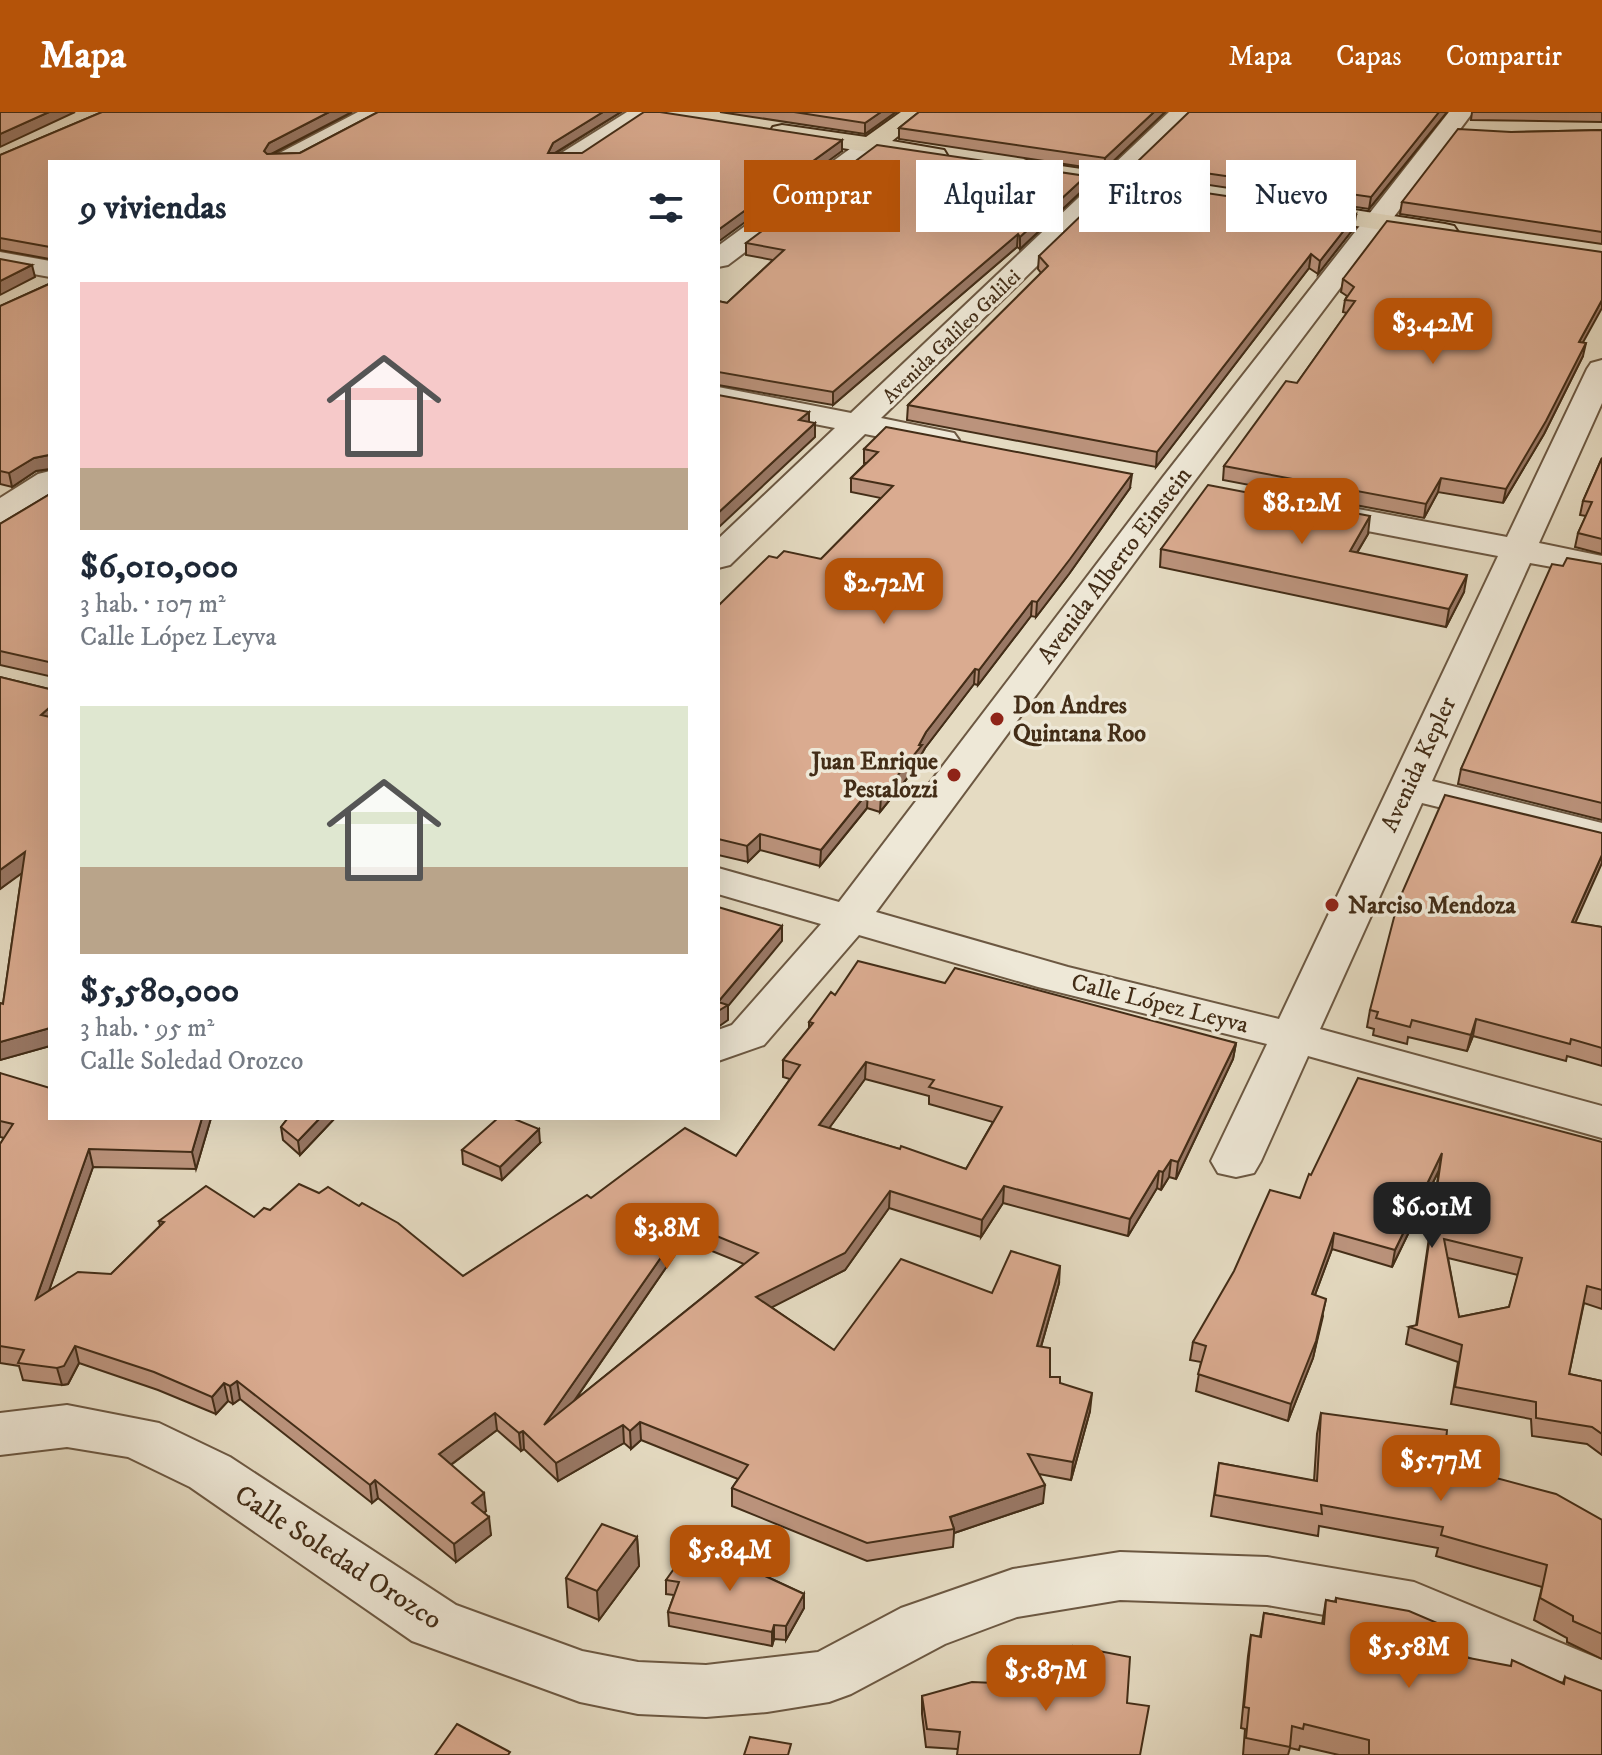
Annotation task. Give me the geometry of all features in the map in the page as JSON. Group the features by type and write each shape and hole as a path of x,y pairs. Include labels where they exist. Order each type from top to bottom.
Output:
{"main road":[{"path":"871,145 916,112"},
{"path":"761,129 961,159"},
{"path":"1356,219 1468,235"}],"street":[{"path":"285,160 376,112"},
{"name":"Avenida Galileo Galilei","path":"1132,160 1183,112"},
{"path":"568,160 655,113"},
{"name":"Avenida Alberto Einstein","path":"722,1044 748,1035 848,920 1175,484 1378,222 1463,124"},
{"path":"720,258 871,145"},
{"name":"Avenida Galileo Galilei","path":"720,556 1079,211"},
{"path":"0,260 46,281"},
{"name":"Avenida Kepler","path":"1236,1161 1291,1036 1602,369"},
{"path":"720,396 971,445"},
{"path":"0,513 48,482"},
{"path":"1284,505 1602,566"},
{"path":"1407,787 1602,835"},
{"name":"Calle López Leyva","path":"720,882 848,920 1291,1036 1602,1122"},
{"name":"Calle Soledad Orozco","path":"0,1434 67,1426 139,1438 210,1472 434,1623 580,1676 638,1688 706,1691 767,1686 829,1676 923,1626 1013,1593 1120,1576 1267,1581 1414,1606 1602,1688"}],"building":[{"path":"0,112 49,112 0,134"},
{"path":"102,112 329,112 269,143 264,151 267,154 300,153 378,112 603,112 553,143 548,153 582,153 644,112 842,140 814,160 744,160 744,211 720,229 720,160 48,160 48,247 0,238 0,155"},
{"path":"794,112 881,112 865,123"},
{"path":"919,112 1154,112 1105,158 899,128"},
{"path":"1189,112 1439,112 1371,197 1356,195 1356,160 1226,160 1226,176 1210,174 1210,160 1139,160"},
{"path":"1458,129 1511,132 1602,130 1602,232 1402,202"},
{"path":"877,145 978,160 916,160 916,232 1025,232 1020,237 1018,234 833,392 720,372 720,301 727,303 784,250 746,243 761,232 900,232 900,160 857,160"},
{"path":"1063,173 1079,175 1079,182 1063,197"},
{"path":"1210,194 1226,196 1226,232 1343,232 1320,261 1311,254 1157,452 908,405 1048,266 1039,256 1079,218 1079,232 1210,232"},
{"path":"1387,221 1602,252 1602,300 1579,342 1586,343 1546,421 1506,489 1441,478 1426,504 1224,466 1286,381 1297,383 1355,301 1345,300 1354,287 1343,279"},
{"path":"0,259 32,265 0,281"},
{"path":"48,284 48,455 34,458 9,473 0,471 0,306"},
{"path":"720,395 809,412 799,420 815,423 720,511"},
{"path":"886,427 1132,474 1037,602 1032,601 979,670 975,669 926,732 919,745 922,745 881,796 868,792 821,850 760,834 747,846 720,839 720,604 769,556 777,558 784,551 821,559 893,486 851,478 878,452 864,449"},
{"path":"1602,458 1602,539 1578,533 1592,502 1583,501"},
{"path":"1208,485 1370,516 1350,551 1467,575 1449,609 1161,549"},
{"path":"48,495 48,662 0,651 0,524"},
{"path":"1567,558 1602,564 1602,803 1461,769 1552,564 1563,566"},
{"path":"0,677 48,689 48,709 41,715 48,717 48,1029 0,1042 0,1003 3,1004 25,852 0,870"},
{"path":"1445,795 1602,833 1602,855 1572,922 1602,927 1602,1048 1571,1039 1570,1044 1476,1019 1471,1035 1412,1020 1410,1027 1376,1018 1378,1012 1370,1010 1398,902"},
{"path":"720,908 782,926 720,1000"},
{"path":"858,961 945,983 955,968 1236,1043 1178,1162 1171,1160 1163,1172 1159,1171 1130,1219 1004,1186 982,1220 890,1191 845,1253 756,1297 834,1350 901,1259 992,1293 1011,1251 1060,1266 1037,1346 1050,1348 1050,1377 1060,1377 1060,1383 1092,1393 1073,1462 1028,1454 1045,1485 950,1517 954,1529 867,1543 732,1488 748,1465 640,1422 630,1431 623,1425 556,1463 523,1431 519,1433 495,1413 439,1454 484,1493 472,1503 489,1517 454,1544 375,1480 370,1485 237,1381 230,1386 224,1383 212,1397 154,1372 75,1346 64,1366 57,1368 18,1363 24,1350 0,1346 0,1144 13,1124 0,1121 0,1073 48,1087 48,1120 201,1120 192,1152 89,1149 36,1299 78,1272 111,1274 164,1222 159,1221 206,1186 254,1217 264,1208 270,1210 299,1184 319,1193 328,1187 359,1206 362,1203 398,1223 463,1276 587,1195 591,1198 685,1128 736,1156 800,1065 783,1060 813,1023 809,1022 831,992 835,995","holes":["866,1062 934,1080 929,1087 1002,1107 966,1169 901,1146 900,1149 819,1125","685,1223 758,1253 544,1425"]},
{"path":"1358,1078 1602,1142 1602,1290 1587,1286 1569,1374 1602,1381 1602,1434 1592,1427 1536,1418 1536,1402 1455,1387 1462,1345 1409,1327 1417,1325 1442,1153 1395,1250 1334,1233 1312,1294 1326,1299 1316,1341 1291,1404 1198,1374 1206,1346 1193,1342 1234,1271 1270,1190 1300,1198","holes":["1444,1239 1522,1258 1509,1307 1459,1317"]},
{"path":"286,1120 318,1120 298,1141 281,1127"},
{"path":"496,1120 517,1120 539,1129 500,1167 462,1150"},
{"path":"1321,1413 1447,1430 1444,1464 1556,1494 1602,1520 1602,1634 1573,1621 1573,1616 1540,1598 1547,1565 1441,1535 1443,1527 1321,1505 1322,1514 1215,1495 1219,1463 1317,1481"},
{"path":"602,1524 637,1537 597,1591 566,1578"},
{"path":"688,1549 742,1559 741,1565 804,1594 786,1626 774,1625 772,1632 668,1612 679,1582 666,1580"},
{"path":"1336,1598 1409,1611 1456,1631 1453,1655 1511,1666 1512,1660 1564,1684 1565,1677 1602,1691 1602,1755 1369,1755 1369,1740 1304,1724 1303,1729 1292,1726 1290,1747 1246,1738 1249,1708 1244,1707 1251,1635 1261,1637 1264,1613 1324,1624 1326,1600 1336,1602"},
{"path":"1073,1646 1130,1657 1127,1703 1149,1706 1140,1755 957,1755 960,1732 927,1729 922,1696 972,1682 1069,1686"},
{"path":"457,1724 510,1752 508,1755 435,1755"},
{"path":"750,1737 791,1744 788,1755 744,1755"}],"place":[{"name":"Don Andres Quintana Roo","path":"997,719"},
{"name":"Juan Enrique Pestalozzi","path":"954,775"},
{"name":"Narciso Mendoza","path":"1332,905"}]}
